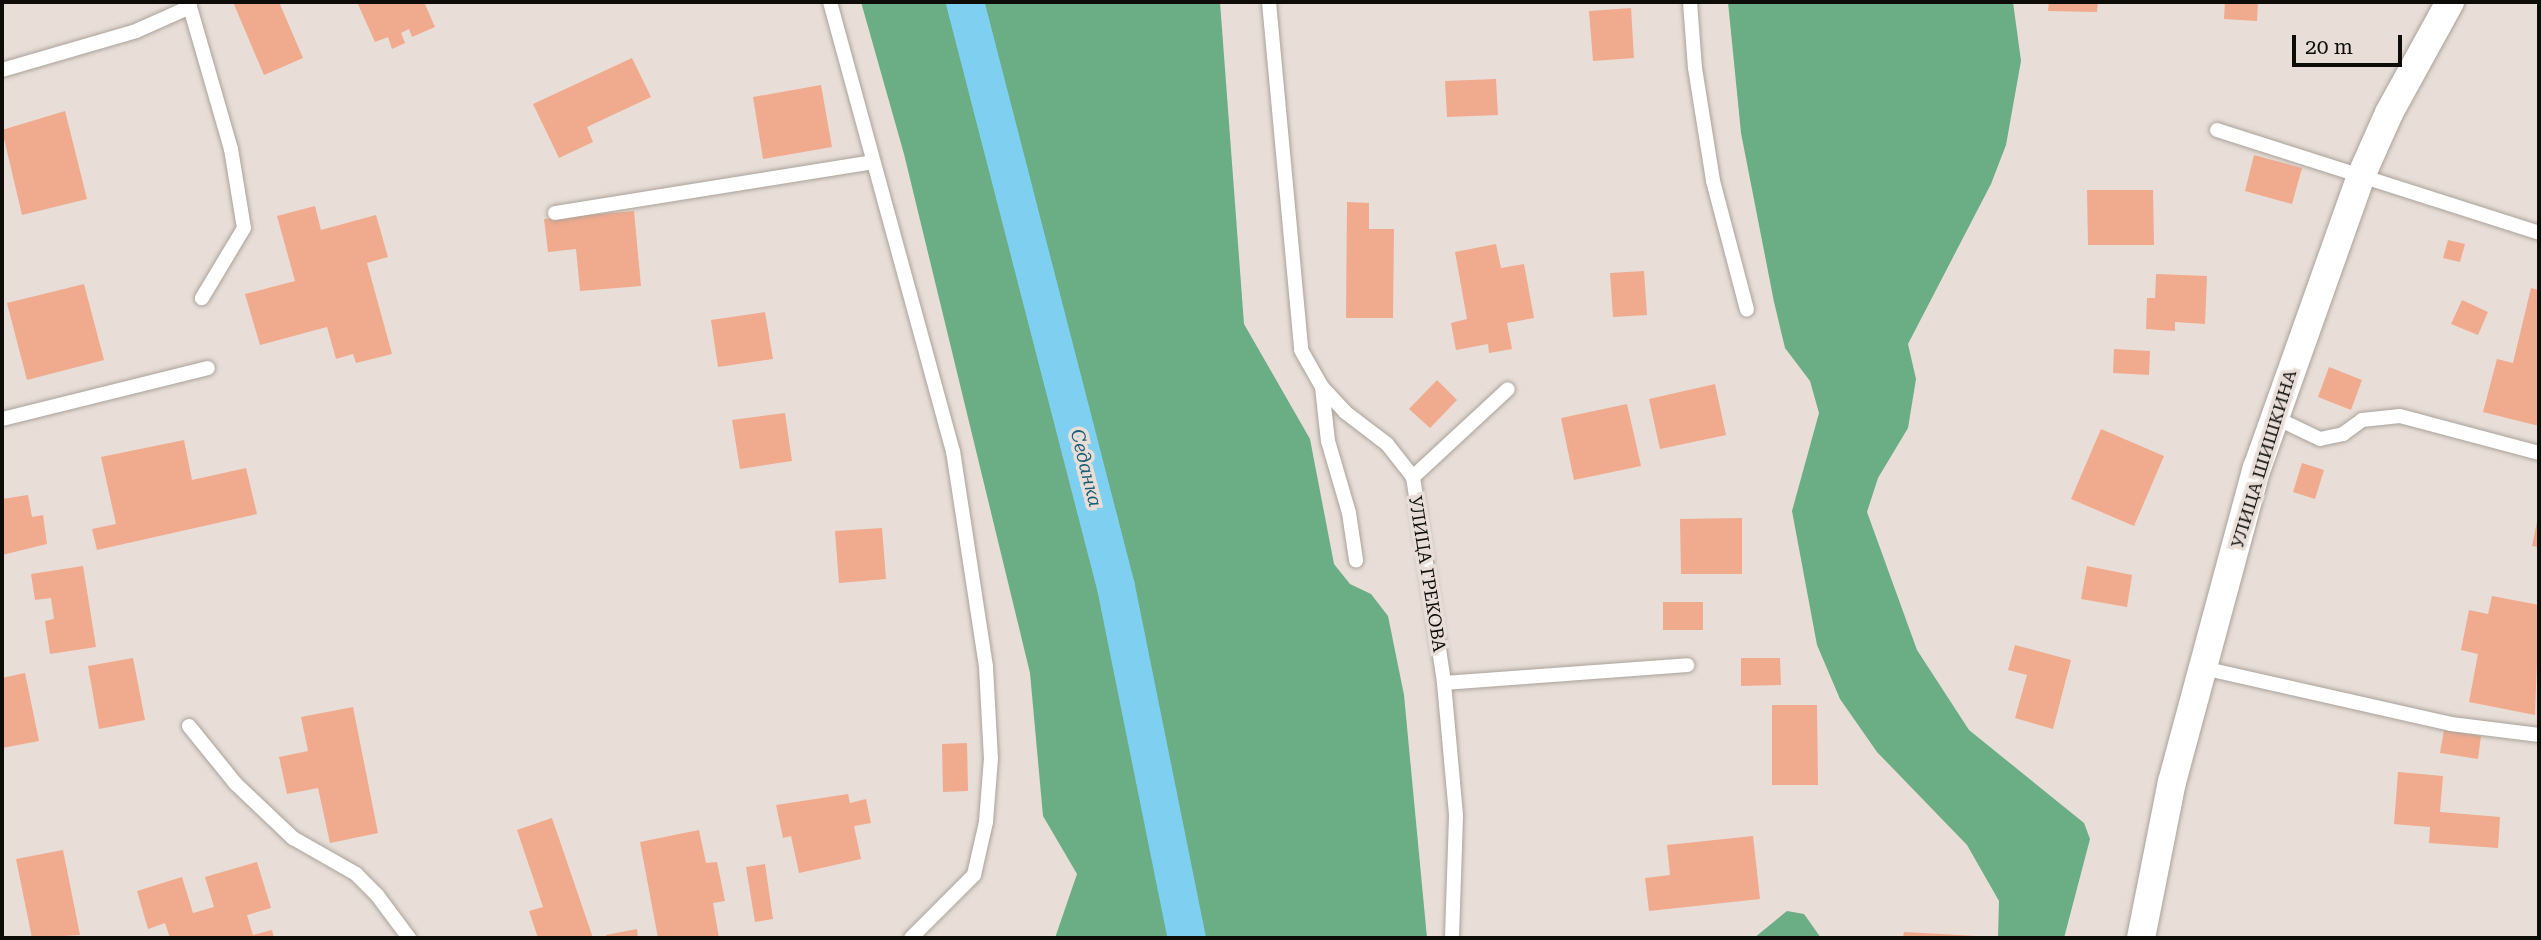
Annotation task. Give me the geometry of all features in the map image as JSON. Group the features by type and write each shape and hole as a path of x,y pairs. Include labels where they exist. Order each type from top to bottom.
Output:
{"street":[{"name":"УЛИЦА ШИШКИНА","path":"2141,938 2172,782 2274,417 2361,176 2389,113 2450,2"}],"lane":[{"path":"830,2 953,451 986,667 991,758 986,822 974,875 911,938"},
{"name":"УЛИЦА ГРЕКОВА","path":"1269,2 1301,351 1322,387 1345,412 1387,444 1413,477 1444,682 1456,816 1452,938"},
{"path":"1690,2 1695,68 1713,181 1747,310"},
{"path":"2,70 136,31 196,4 231,149 244,228 202,298"},
{"path":"2217,130 2539,233"},
{"path":"555,213 873,162"},
{"path":"2,419 208,368"},
{"path":"1322,387 1328,441 1349,513 1356,560"},
{"path":"1413,477 1508,389"},
{"path":"2274,417 2320,439 2343,434 2362,420 2400,416 2539,453"},
{"path":"1444,682 1687,665"},
{"path":"2203,668 2451,724 2539,735"},
{"path":"189,726 236,784 293,838 356,874 409,938"}],"green space":[{"path":"861,2 1220,2 1244,324 1310,439 1334,564 1350,584 1371,594 1388,616 1404,695 1427,938 1055,938 1077,874 1043,816 1030,673 904,154"},
{"path":"1728,2 2013,2 2021,61 2006,145 1991,184 1908,344 1916,379 1908,428 1878,478 1867,512 1917,650 1969,730 2084,823 2090,839 2064,938 1998,938 1999,901 1967,845 1877,752 1840,699 1817,645 1792,511 1819,413 1810,381 1785,348 1774,302 1741,133"},
{"path":"1787,911 1804,914 1821,938 1754,938"}],"building":[{"path":"233,2 279,2 303,58 264,75"},
{"path":"357,2 424,2 435,27 412,37 409,29 401,33 405,43 392,49 388,37 375,42"},
{"path":"2049,2 2098,2 2097,12 2048,11"},
{"path":"2225,2 2258,2 2257,21 2224,19"},
{"path":"1631,8 1634,58 1593,61 1589,11"},
{"path":"632,58 651,97 587,127 593,142 559,158 533,104"},
{"path":"1496,79 1498,115 1447,117 1445,81"},
{"path":"821,85 832,147 763,159 753,97"},
{"path":"65,111 87,199 22,215 2,130"},
{"path":"2254,155 2302,168 2292,204 2245,191"},
{"path":"2087,190 2153,190 2154,245 2088,245"},
{"path":"1347,202 1369,203 1369,229 1394,229 1393,318 1346,318"},
{"path":"315,206 321,230 376,215 388,257 367,263 392,354 356,363 353,354 336,359 327,327 260,345 245,294 295,281 277,216"},
{"path":"634,211 641,286 580,291 576,249 548,252 544,219"},
{"path":"2448,240 2465,244 2460,262 2443,258"},
{"path":"1496,244 1501,268 1524,264 1534,318 1507,323 1512,349 1489,353 1488,344 1456,350 1451,323 1467,319 1455,252"},
{"path":"1644,271 1647,315 1613,317 1610,273"},
{"path":"2156,274 2207,276 2205,324 2175,322 2175,331 2146,329 2147,298 2155,298"},
{"path":"84,284 104,360 27,380 7,303"},
{"path":"2531,288 2539,290 2539,426 2483,412 2497,359 2513,363"},
{"path":"2462,300 2488,312 2478,335 2451,324"},
{"path":"765,312 773,359 718,367 711,320"},
{"path":"2114,349 2150,351 2149,375 2113,373"},
{"path":"2329,367 2362,380 2351,410 2318,397"},
{"path":"1437,380 1457,400 1430,428 1409,409"},
{"path":"1715,384 1726,435 1660,449 1649,399"},
{"path":"1627,404 1641,466 1574,480 1561,418"},
{"path":"785,413 792,461 740,469 732,420"},
{"path":"2101,429 2164,456 2134,526 2071,499"},
{"path":"184,440 192,480 246,468 257,514 97,550 92,529 116,524 101,457"},
{"path":"2302,463 2324,470 2315,499 2293,492"},
{"path":"28,495 32,517 43,515 47,544 2,555 2,499"},
{"path":"2539,517 2539,547 2532,546"},
{"path":"1742,518 1742,574 1681,574 1680,519"},
{"path":"882,528 886,579 839,583 835,531"},
{"path":"83,566 96,647 50,654 45,621 54,619 51,598 35,600 31,574"},
{"path":"2087,566 2132,575 2127,607 2081,599"},
{"path":"2492,596 2539,605 2535,715 2469,702 2478,654 2461,650 2469,610 2488,614"},
{"path":"1663,602 1703,602 1703,630 1663,630"},
{"path":"2015,645 2071,660 2053,729 2015,718 2027,675 2008,670"},
{"path":"133,658 145,720 99,729 88,666"},
{"path":"1741,658 1780,658 1781,685 1741,686"},
{"path":"25,673 39,741 2,748 2,678"},
{"path":"1772,705 1817,705 1818,785 1772,785"},
{"path":"353,707 378,833 330,843 318,788 287,794 279,757 308,751 301,717"},
{"path":"2444,730 2481,736 2478,759 2440,753"},
{"path":"967,743 968,791 943,792 942,744"},
{"path":"2398,772 2443,776 2440,812 2500,817 2498,848 2429,843 2430,827 2394,824"},
{"path":"848,794 850,803 866,799 871,823 854,826 861,859 799,873 791,836 783,838 776,805"},
{"path":"552,818 593,938 538,938 529,911 543,907 517,830"},
{"path":"699,830 706,863 717,862 725,901 713,903 719,938 658,938 640,842"},
{"path":"1753,836 1760,899 1649,911 1645,878 1670,875 1667,845"},
{"path":"63,850 80,935 32,938 16,859"},
{"path":"257,862 271,908 247,915 253,935 272,930 274,938 170,938 165,923 148,929 137,891 182,877 193,913 214,907 205,877"},
{"path":"765,864 773,919 755,922 746,867"},
{"path":"637,929 638,938 606,938 606,935"},
{"path":"1904,932 1977,936 1977,938 1903,938"}],"waterway":[{"name":"Седанка","path":"965,2 1116,587 1187,938"}]}
